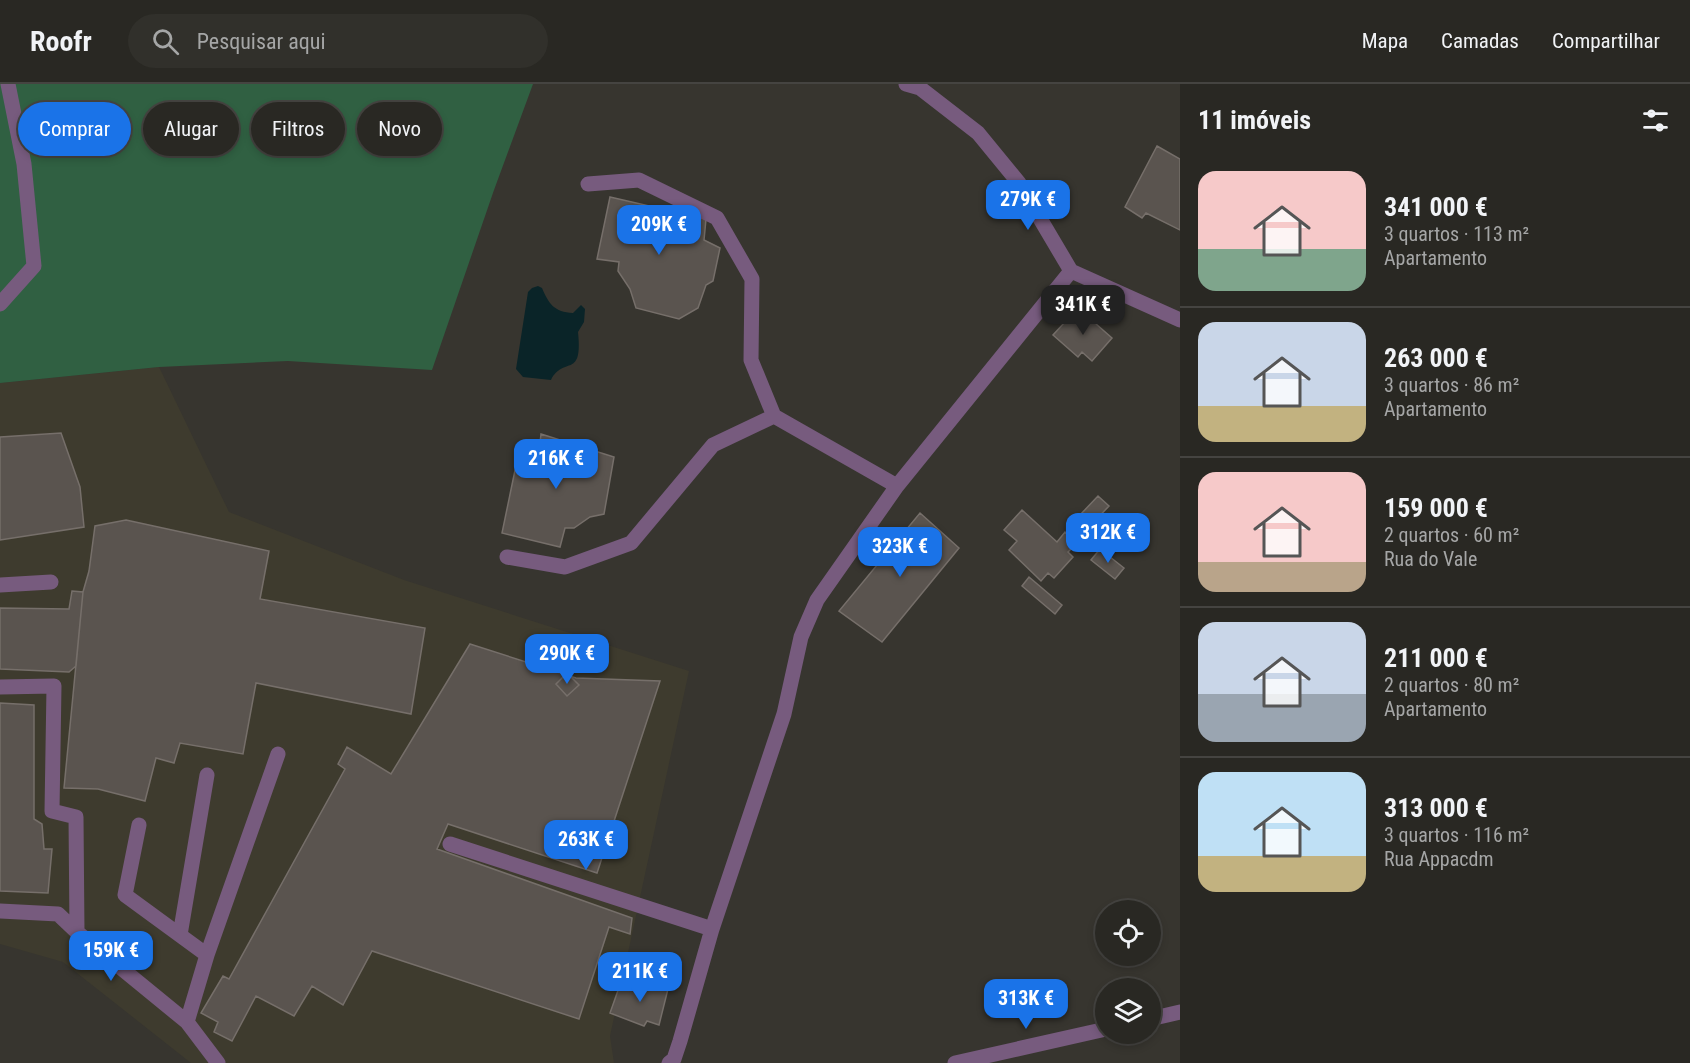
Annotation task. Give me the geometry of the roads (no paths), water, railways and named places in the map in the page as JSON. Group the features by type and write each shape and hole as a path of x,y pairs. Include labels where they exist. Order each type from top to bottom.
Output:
{"street":[{"path":"0,304 34,266 24,164 8,84"},
{"path":"906,84 920,88 978,133 1019,183 1071,271 1180,320"},
{"path":"588,184 639,180 717,218 752,279 751,360 774,416 897,486"},
{"path":"669,1063 674,1059 680,1041 712,929 784,714 801,638 817,600 897,486 1071,271"},
{"path":"507,557 565,567 631,543 713,445 774,416"},
{"path":"0,585 51,582"},
{"path":"0,687 54,686 52,811 76,817 77,932"},
{"path":"187,1022 207,955 278,754"},
{"path":"180,935 207,775"},
{"path":"140,825 125,895 207,955"},
{"path":"450,844 712,929"},
{"path":"0,911 58,914 187,1022 218,1063"},
{"path":"1161,1016 1180,1012"},
{"path":"955,1063 1095,1031"}],"water":[{"path":"538,286 542,288 550,303 561,311 573,313 581,305 585,309 584,322 578,332 578,356 575,362 561,369 551,380 523,377 516,369 528,292"}]}
